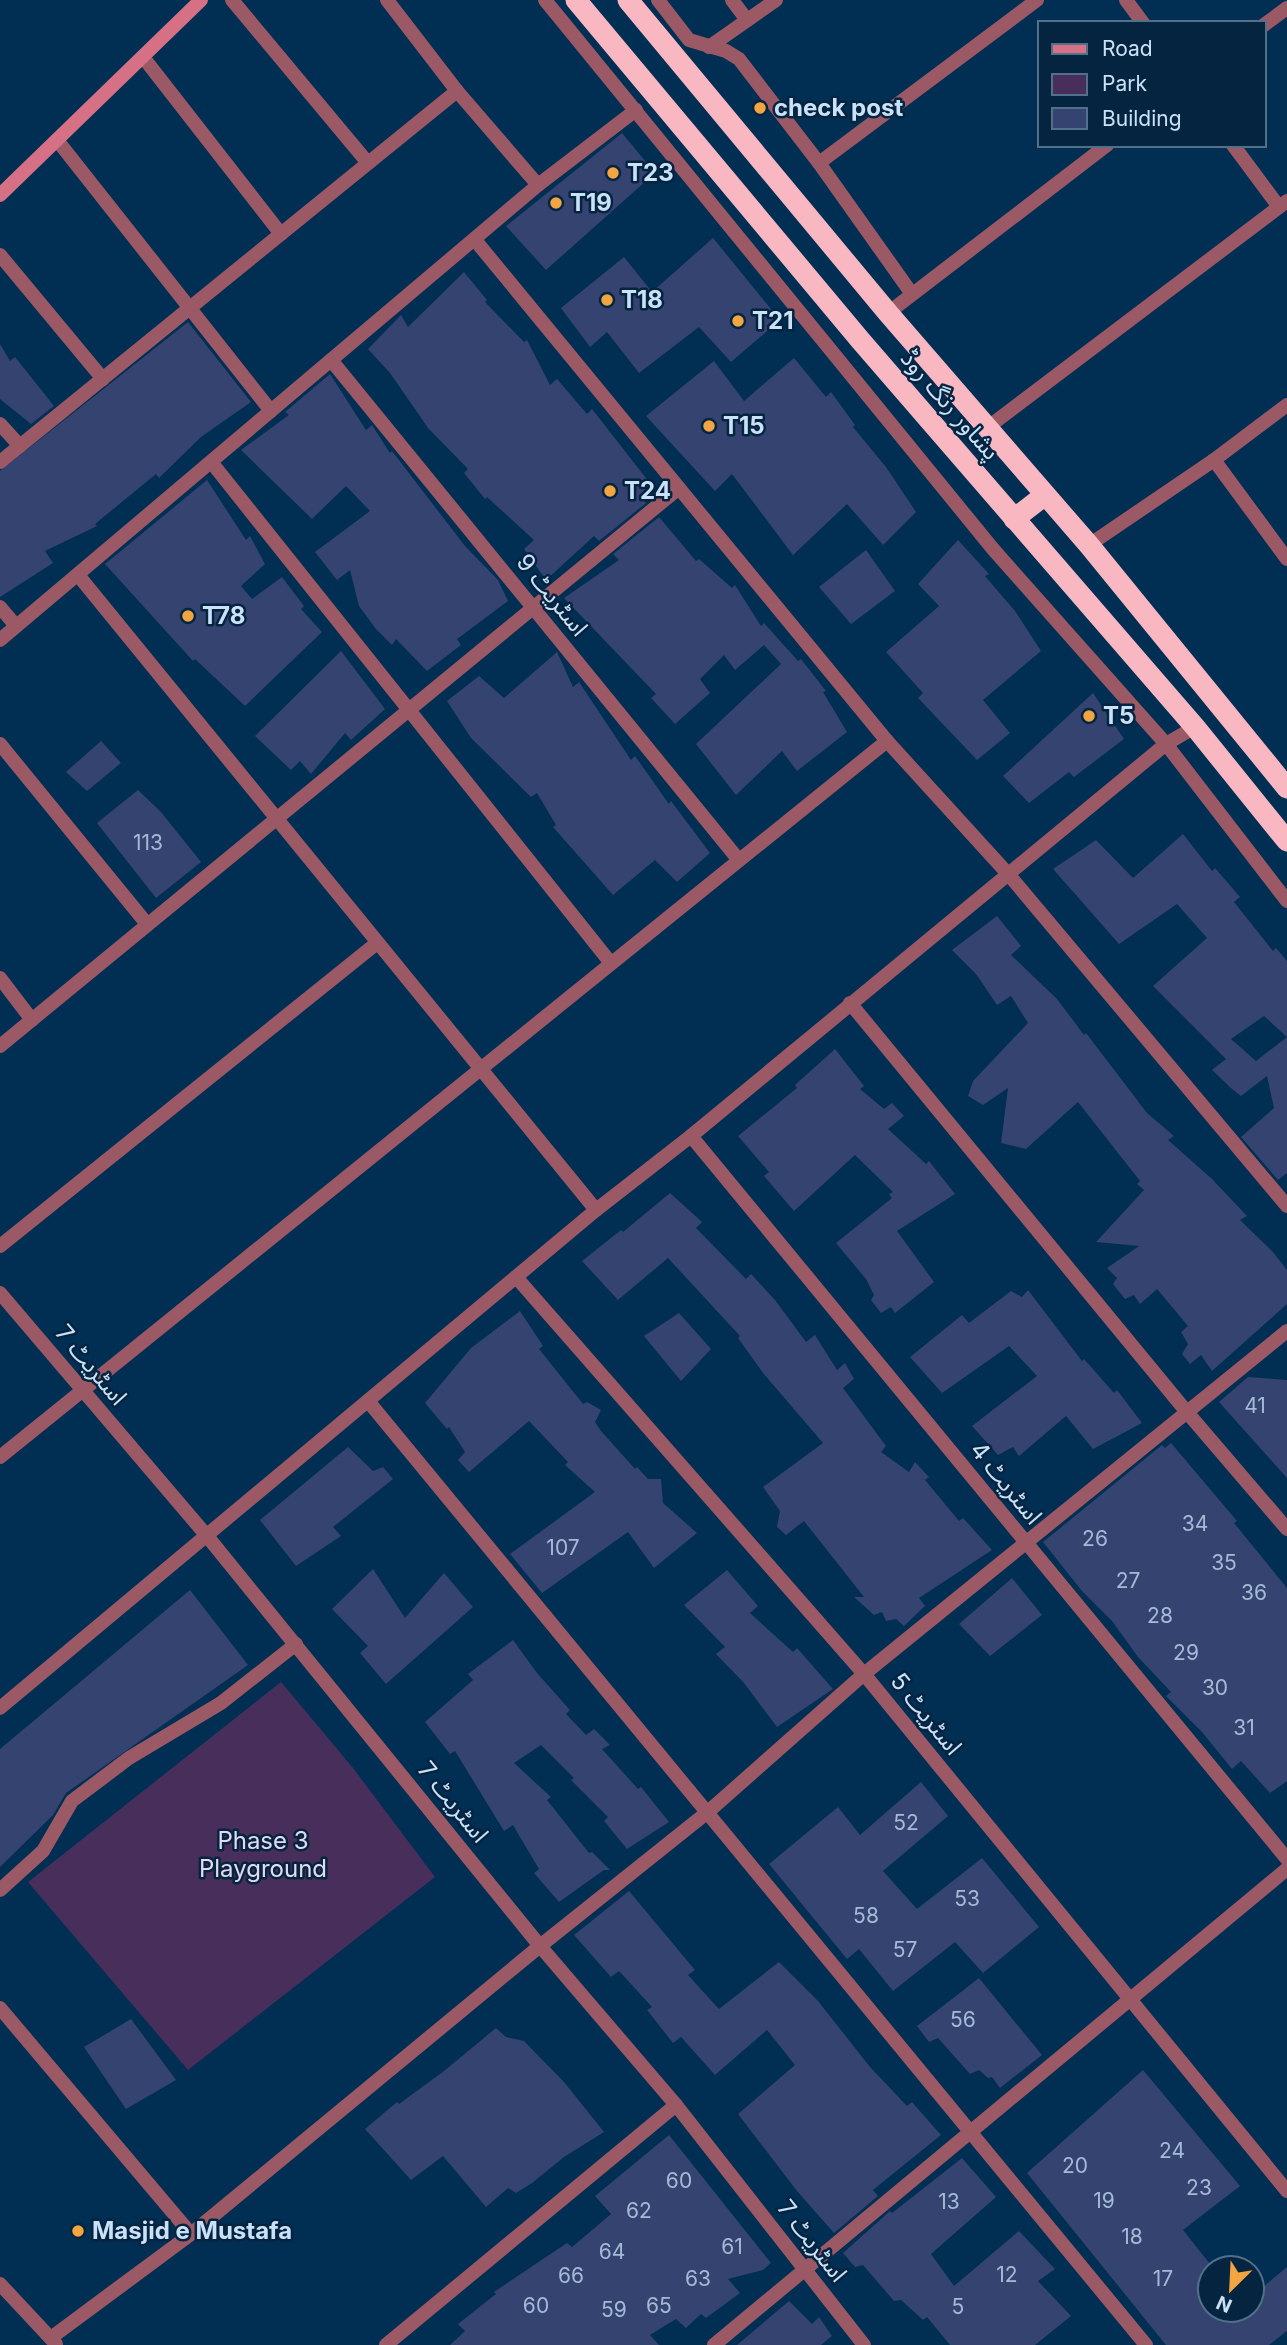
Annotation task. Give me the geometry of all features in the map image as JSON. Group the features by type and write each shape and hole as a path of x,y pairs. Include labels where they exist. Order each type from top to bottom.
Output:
{"highway":[{"name":"پشاور رنگ روڈ","path":"576,0 1014,519 1195,727 1287,841"},
{"name":"پشاور رنگ روڈ","path":"628,0 888,313 1089,545 1287,788"},
{"path":"1014,519 1045,495"}],"street":[{"path":"0,195 201,0"},
{"path":"232,0 368,163"},
{"path":"387,0 457,92 538,185"},
{"path":"545,0 993,549 1166,744 1287,901"},
{"path":"658,0 689,40 739,59 819,163 912,294"},
{"path":"732,0 747,20"},
{"path":"709,47 776,0"},
{"path":"819,163 1037,0"},
{"path":"1126,0 1142,21"},
{"path":"1266,24 1287,8"},
{"path":"143,57 281,234"},
{"path":"0,462 457,92"},
{"path":"0,640 538,185 636,110"},
{"path":"57,140 271,411"},
{"path":"888,313 1104,147"},
{"path":"987,428 1283,204 1235,147"},
{"path":"475,240 887,741 1009,875 1287,1206"},
{"path":"0,255 103,379"},
{"name":"اسٹریٹ 9","path":"331,360 738,859"},
{"path":"1089,545 1214,460 1287,405"},
{"path":"0,424 20,446"},
{"path":"1214,460 1287,559"},
{"path":"212,463 610,962"},
{"path":"0,1046 678,488"},
{"path":"78,575 596,1210"},
{"path":"0,607 16,626"},
{"path":"0,1708 596,1210 691,1136 1166,744 1195,727"},
{"path":"0,1457 887,741"},
{"path":"0,744 147,924"},
{"path":"0,1246 377,943"},
{"path":"0,978 32,1020"},
{"path":"850,1003 1186,1411 1287,1529"},
{"name":"اسٹریٹ 4","path":"691,1136 1287,1859"},
{"name":"اسٹریٹ 5","path":"516,1277 864,1674 1287,2191"},
{"name":"اسٹریٹ 7","path":"0,1293 207,1536 540,1946 676,2105 864,2345"},
{"path":"0,2284 54,2341 191,2234 540,1946 709,1811 864,1674 1287,1331"},
{"path":"368,1401 974,2132 1146,2345"},
{"path":"0,1890 43,1851 72,1801 129,1758 221,1703 296,1644"},
{"path":"714,2345 974,2132 1287,1869"},
{"path":"0,2008 191,2234"},
{"path":"386,2345 676,2105"}],"green space":[{"name":"Phase 3 Playground","path":"281,1682 353,1768 435,1877 188,2070 28,1882"}],"building":[{"path":"622,133 655,173 546,270 506,226"},
{"path":"713,238 780,320 731,362 699,327 639,373 607,332 590,347 561,308 624,257 652,292"},
{"path":"464,272 487,300 485,302 524,342 527,340 550,385 557,379 587,414 592,409 653,487 642,498 646,503 599,541 594,536 546,580 524,549 534,540 487,497 485,499 464,473 468,469 428,428 390,373 368,349 401,315 408,327"},
{"path":"188,322 251,402 201,437 159,478 156,474 95,524 97,526 45,551 53,563 0,597 0,471"},
{"path":"0,344 10,361 15,357 54,406 31,424 0,399"},
{"path":"794,358 826,397 831,392 855,425 853,427 886,467 916,512 883,545 847,504 793,555 732,474 715,491 646,416 714,361 744,401"},
{"path":"330,374 366,430 372,425 390,453 392,451 465,546 498,580 508,601 457,639 461,645 427,671 396,639 392,645 376,629 359,606 350,570 337,580 315,552 370,511 346,486 312,519 241,450 289,415 285,412"},
{"path":"207,480 246,540 250,536 265,564 241,586 252,599 282,577 304,606 301,609 322,632 245,706 195,659 193,661 105,564"},
{"path":"659,517 696,561 699,559 732,588 735,585 761,626 764,623 798,661 801,659 826,691 823,692 847,732 797,771 782,751 736,795 696,744 781,664 764,645 735,670 724,655 700,679 710,693 675,724 651,698 656,694 564,598 619,560 613,554"},
{"path":"958,540 989,574 985,576 1015,611 1041,651 983,700 1010,733 977,760 918,698 923,693 886,652 939,606 918,584"},
{"path":"866,550 895,591 851,624 819,587"},
{"path":"341,651 385,709 351,740 345,733 311,774 300,761 291,770 255,736"},
{"path":"557,652 573,687 579,682 631,760 635,756 669,804 671,801 710,853 677,882 655,860 613,895 553,827 556,825 537,793 531,797 471,738 447,701 479,676 504,698"},
{"name":"T5","path":"1093,693 1124,739 1074,777 1069,772 1029,803 1003,776"},
{"path":"101,741 121,763 87,791 66,772"},
{"path":"138,790 161,812 201,862 156,898 97,823"},
{"path":"1183,834 1212,871 1215,868 1240,897 1234,902 1273,951 1276,948 1287,961 1287,1037 1287,1173 1278,1180 1241,1137 1274,1108 1267,1076 1241,1096 1232,1089 1212,1070 1226,1059 1153,986 1207,938 1177,904 1119,944 1053,869 1096,840 1133,878","holes":["1264,1016 1287,1037 1256,1061 1231,1039"]},
{"path":"997,916 1021,946 1011,955 1057,999 1147,1113 1174,1136 1168,1140 1211,1178 1247,1216 1240,1220 1273,1252 1287,1270 1287,1304 1212,1371 1201,1355 1190,1364 1182,1354 1188,1344 1181,1332 1188,1326 1157,1289 1140,1304 1134,1295 1125,1299 1113,1284 1117,1278 1107,1268 1139,1246 1096,1242 1144,1190 1137,1184 1140,1181 1078,1102 1026,1149 1001,1143 1008,1088 983,1105 968,1096 973,1081 1028,1023 1011,996 997,1005 976,974 952,950"},
{"path":"835,1049 864,1086 860,1089 884,1109 892,1103 904,1116 888,1129 926,1164 929,1161 955,1194 897,1231 934,1282 895,1313 891,1307 881,1313 871,1300 874,1295 866,1279 836,1243 892,1198 889,1194 893,1192 855,1155 794,1211 764,1176 769,1172 738,1136 797,1088 795,1085"},
{"path":"670,1193 702,1222 696,1228 746,1279 751,1274 775,1300 806,1342 815,1335 837,1370 845,1363 854,1379 843,1388 886,1446 881,1452 909,1472 915,1462 929,1477 925,1480 959,1521 963,1518 992,1550 919,1598 925,1606 904,1626 896,1619 886,1621 882,1612 874,1615 854,1597 864,1597 804,1521 786,1535 777,1527 780,1511 763,1487 823,1443 763,1373 738,1338 740,1336 668,1258 618,1300 582,1261 621,1230 623,1232"},
{"path":"1028,1290 1082,1361 1084,1359 1114,1393 1117,1390 1142,1423 1093,1449 1066,1416 1019,1456 1013,1447 998,1455 972,1426 1037,1376 1009,1346 942,1393 910,1357 962,1315 969,1323 1011,1291 1022,1297"},
{"path":"520,1311 543,1346 539,1349 583,1404 587,1402 601,1410 595,1422 601,1431 635,1469 637,1467 648,1479 661,1479 663,1503 697,1533 654,1568 628,1532 542,1593 510,1554 595,1492 565,1465 568,1462 529,1421 469,1472 458,1460 465,1452 449,1427 447,1429 425,1403 471,1348"},
{"path":"679,1313 711,1349 681,1381 644,1336"},
{"path":"1248,1377 1287,1380 1287,1478 1219,1402"},
{"path":"1171,1443 1237,1521 1234,1523 1287,1588 1287,1781 1270,1793 1241,1761 1232,1769 1202,1732 1166,1696 1171,1692 1138,1657 1112,1621 1082,1591 1043,1542 1162,1445 1165,1448"},
{"path":"348,1447 373,1471 383,1467 393,1479 333,1527 341,1536 296,1566 260,1520"},
{"path":"373,1569 405,1618 444,1573 473,1607 386,1684 360,1653 368,1646 332,1609"},
{"path":"727,1570 758,1606 750,1613 793,1652 797,1648 833,1689 777,1727 744,1683 716,1654 725,1647 684,1605"},
{"path":"1012,1578 1042,1615 990,1656 959,1624"},
{"path":"190,1590 248,1665 66,1793 53,1815 0,1867 0,1749"},
{"path":"513,1640 537,1673 570,1710 566,1714 586,1735 594,1729 610,1745 602,1749 638,1789 641,1787 669,1822 627,1849 604,1821 608,1817 541,1745 514,1763 551,1797 547,1800 589,1853 592,1852 610,1870 604,1870 559,1902 534,1873 539,1869 513,1825 504,1831 455,1751 450,1754 425,1722 473,1680 468,1674"},
{"path":"921,1782 948,1816 883,1871 917,1909 982,1858 1039,1927 983,1973 955,1942 893,1991 859,1949 847,1959 769,1864 838,1807 860,1835"},
{"path":"629,1891 695,1970 688,1975 719,2009 779,1962 818,2001 870,2067 907,2106 912,2102 941,2135 873,2190 878,2196 834,2233 797,2191 738,2114 795,2065 767,2030 715,2075 681,2037 673,2043 647,2010 652,2007 619,1971 611,1977 574,1935"},
{"path":"979,1978 1042,2055 1000,2088 992,2077 988,2078 979,2070 970,2074 938,2038 929,2042 917,2026"},
{"path":"131,2019 176,2080 126,2109 84,2047"},
{"path":"496,2028 506,2037 524,2041 564,2082 604,2132 564,2157 532,2183 516,2193 508,2188 486,2207 443,2156 411,2180 365,2129 397,2102 399,2104 444,2071"},
{"path":"1143,2070 1240,2186 1183,2230 1202,2254 1196,2254 1196,2324 1266,2324 1266,2284 1287,2267 1287,2331 1269,2345 1166,2345 1027,2173"},
{"path":"669,2135 771,2263 763,2270 728,2279 740,2293 706,2318 701,2314 686,2328 676,2319 650,2335 659,2345 450,2345 465,2331 458,2324 496,2294 494,2292 567,2243 572,2247 611,2214 595,2196"},
{"path":"962,2158 996,2197 931,2254 954,2286 1019,2231 1055,2269 1038,2281 1071,2316 1035,2345 950,2345 927,2317 923,2320 901,2300 894,2301 863,2265 855,2267 843,2253 890,2211 892,2213"},
{"path":"789,2301 812,2324 819,2317 832,2336 821,2345 737,2345"}],"place":[{"name":"check post","path":"760,108"},
{"name":"T23","path":"613,173"},
{"name":"T19","path":"556,203"},
{"name":"T18","path":"607,300"},
{"name":"T21","path":"738,321"},
{"name":"T15","path":"709,426"},
{"name":"T24","path":"610,491"},
{"name":"T78","path":"188,616"},
{"name":"T5","path":"1089,716"},
{"name":"Masjid e Mustafa","path":"78,2231"}]}
